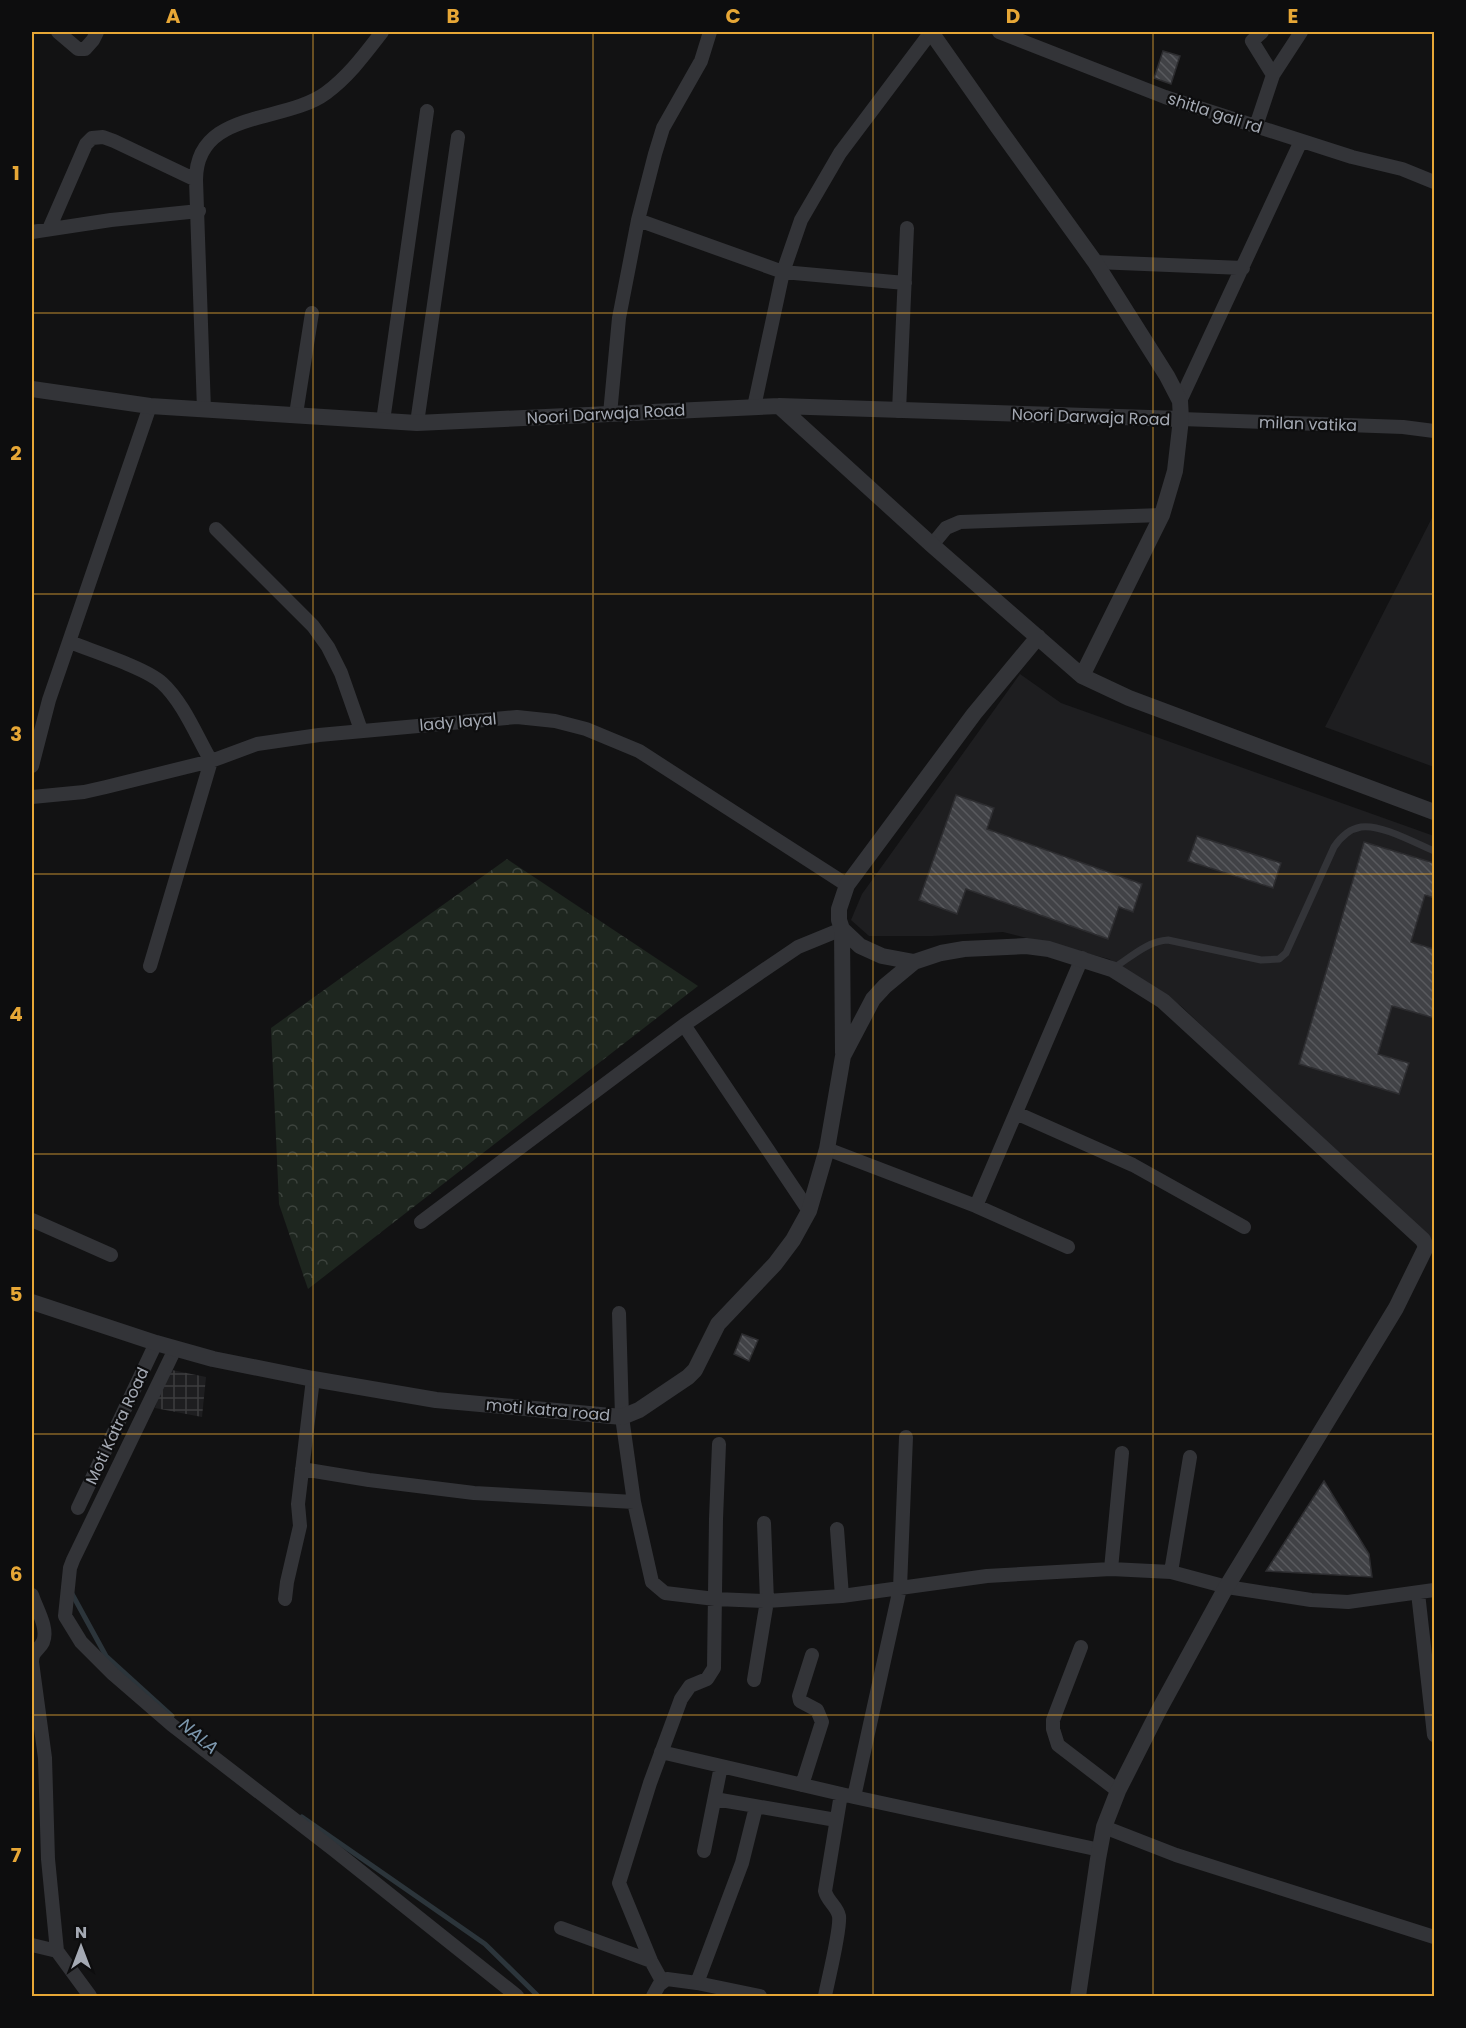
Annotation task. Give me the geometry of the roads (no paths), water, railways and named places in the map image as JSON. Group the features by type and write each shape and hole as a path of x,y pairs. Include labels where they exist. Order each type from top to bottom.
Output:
{"street":[{"path":"58,32 78,49 85,49 97,32"},
{"path":"204,410 199,212 196,180 196,166 202,152 213,136 231,126 306,104 326,93 352,70 382,32"},
{"path":"610,414 619,318 638,220 654,154 663,128 701,61 710,32"},
{"path":"754,407 783,272 801,220 840,153 931,32 1095,262 1167,376 1180,401 1181,419 1175,471 1162,515 1082,676"},
{"name":"shitla gali rd","path":"999,32 1165,97 1352,157 1402,169 1434,182"},
{"path":"1262,32 1252,41 1273,75"},
{"path":"1256,126 1273,75 1301,32"},
{"path":"383,421 427,111"},
{"path":"49,229 86,144 92,138 103,137 114,141 196,180"},
{"path":"417,423 458,137"},
{"path":"1180,401 1301,141"},
{"path":"32,232 111,220 199,212"},
{"path":"638,220 783,272 905,283"},
{"path":"899,411 907,228"},
{"path":"1095,262 1243,268"},
{"path":"296,414 312,313"},
{"name":"Noori Darwaja Road","path":"32,388 150,406 417,423 779,406 1181,419"},
{"path":"32,766 50,700 150,406"},
{"path":"779,406 932,545 1082,676 1140,703 1434,812"},
{"name":"milan vatika","path":"1181,419 1434,430"},
{"path":"932,545 946,528 960,522 1162,515"},
{"path":"216,529 313,626 328,647 341,673 361,730"},
{"path":"843,1056 842,929 839,909 847,885 974,714 1038,637"},
{"path":"70,642 147,673 161,681 173,694 211,761 150,966"},
{"name":"lady layal","path":"32,797 84,792 211,761 257,744 361,730 517,717 555,721 586,729 639,751 847,885"},
{"path":"842,929 870,952 914,962 952,951 1009,947 1049,949 1112,969 1163,1001 1423,1240 1430,1249 1227,1587 1159,1710 1118,1791 1104,1827 1078,1996"},
{"path":"421,1222 684,1025 798,947 842,929"},
{"path":"976,1206 1082,958"},
{"name":"moti katra road","path":"32,1302 156,1343 213,1359 313,1379 436,1400 629,1416 663,1395 695,1370 718,1324 775,1264 793,1240 809,1211 826,1149 843,1056 873,999 914,962"},
{"path":"684,1025 809,1211"},
{"path":"1016,1113 1132,1165 1244,1227"},
{"path":"826,1149 976,1206 1068,1247"},
{"path":"32,1220 111,1255"},
{"path":"619,1313 622,1417 634,1502 652,1582 665,1593 715,1599 767,1601 842,1596 987,1576 1111,1569 1171,1572 1227,1587 1311,1600 1348,1602 1434,1590"},
{"name":"Moti Katra Road","path":"78,1508 156,1343"},
{"path":"175,1348 73,1560 70,1568 65,1616 81,1642 113,1674 164,1718 517,1996"},
{"path":"285,1599 300,1526 298,1504 313,1379"},
{"path":"825,1996 839,1922 836,1909 829,1902 825,1891 836,1820 848,1796 900,1588 906,1437"},
{"path":"663,1981 651,1961 619,1883 661,1752 686,1690 707,1679 714,1668 719,1444"},
{"path":"1111,1569 1122,1452"},
{"path":"1171,1572 1190,1457"},
{"path":"302,1469 369,1480 474,1492 634,1502"},
{"path":"754,1680 767,1601 764,1523"},
{"path":"837,1529 842,1596"},
{"path":"1418,1593 1434,1735"},
{"path":"32,1595 45,1633 44,1641 32,1652 32,1662 45,1758 48,1859 57,1951 90,1996"},
{"path":"41,1620 65,1616"},
{"path":"1081,1647 1053,1720 1054,1737 1058,1745 1118,1791"},
{"path":"802,1785 822,1722 817,1710 800,1701 799,1696 812,1655"},
{"path":"661,1752 848,1796 1100,1850"},
{"path":"704,1851 721,1766"},
{"path":"715,1799 836,1820"},
{"path":"697,1983 742,1863 756,1807"},
{"path":"1104,1827 1176,1855 1434,1937"},
{"path":"561,1928 651,1961"},
{"path":"32,1945 57,1951"},
{"path":"663,1981 697,1983 760,1996"},
{"path":"653,1996 663,1981"}],"lane":[{"path":"1112,969 1152,943 1168,940 1261,960 1279,959 1286,953 1340,838 1361,827 1383,830 1434,851"}],"waterway":[{"name":"NALA","path":"71,1592 106,1656 172,1716"},
{"name":"NALA","path":"302,1817 485,1944 538,1996"}]}
